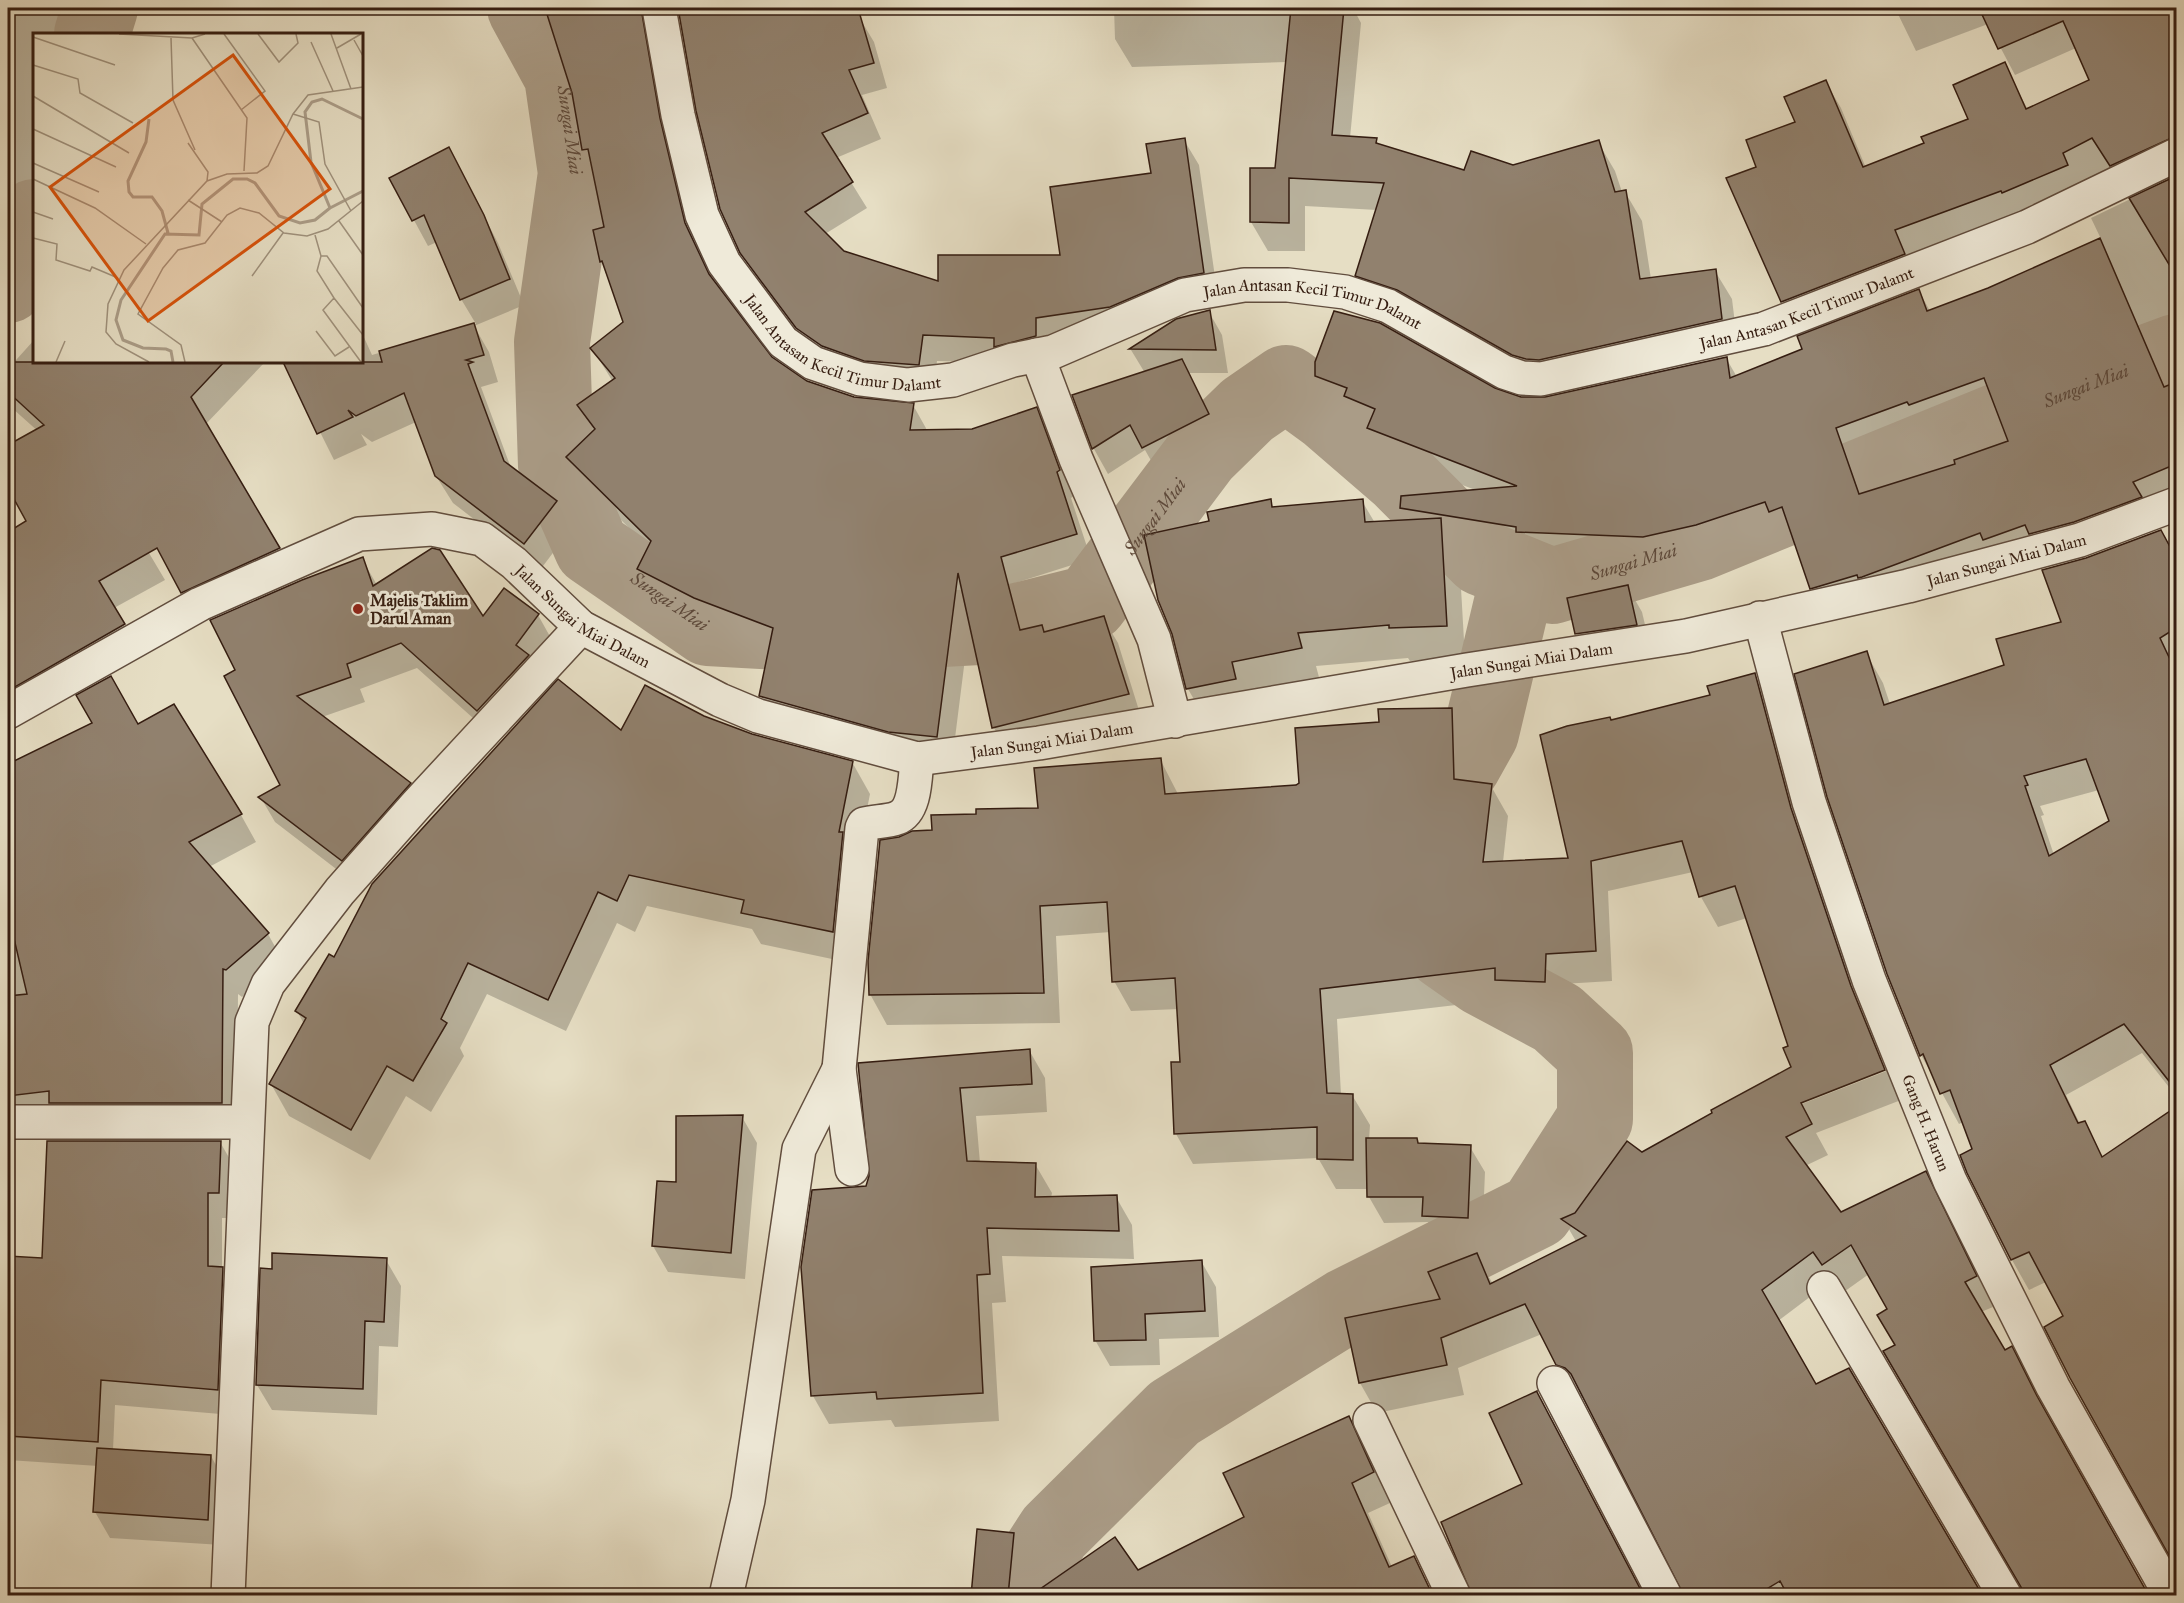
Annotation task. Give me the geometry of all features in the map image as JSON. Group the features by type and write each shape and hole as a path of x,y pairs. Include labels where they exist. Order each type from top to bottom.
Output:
{"street":[{"name":"Jalan Antasan Kecil Timur Dalamt","path":"659,8 678,115 702,215 724,263 783,342 813,363 860,380 908,385 953,380 1053,351 1185,296 1244,285 1288,285 1345,292 1388,306 1504,372 1522,378 1541,379 1764,329 2027,226 2176,155"},
{"path":"1037,355 1076,459 1154,639 1175,721"},
{"name":"Jalan Sungai Miai Dalam","path":"8,712 200,604 359,534 432,529 482,539 514,563 581,627 720,700 758,716 917,759 1039,743 1467,670 1686,636 1908,586 2172,513"},
{"name":"Gang H. Harun","path":"1760,618 1809,802 1869,980 1950,1181 2053,1387 2171,1596"},
{"path":"228,1596 246,1122 252,1023 268,984 340,891 581,627"},
{"path":"852,1169 839,1069 862,828 864,824 896,819 904,814 911,803 917,759"},
{"path":"726,1596 748,1500 799,1149 839,1069"},
{"path":"8,1122 246,1122"},
{"path":"1824,1288 2005,1596"},
{"path":"1554,1383 1665,1596"},
{"path":"1370,1420 1454,1596"}],"building":[{"path":"545,8 641,8 660,118 685,223 709,274 772,357 807,381 854,397 914,403 910,430 972,429 1037,407 1060,470 1057,472 1077,534 1001,557 1020,630 1042,625 1044,632 1104,616 1129,694 992,728 958,573 937,737 888,732 759,696 773,628 694,598 637,569 651,541 566,457 595,429 577,405 615,378 590,348 623,322 602,261 600,262 593,230 604,227 588,149 582,150 572,93"},
{"path":"678,8 858,8 874,63 849,70 868,113 822,133 853,182 805,212 844,251 938,281 938,255 1060,255 1050,187 1151,173 1146,144 1185,138 1204,273 1178,278 1110,307 1036,318 1036,336 994,347 994,338 923,335 919,365 864,361 822,346 796,328 740,253 720,209 696,111"},
{"path":"1291,8 1344,8 1332,135 1377,138 1376,143 1464,170 1471,151 1513,165 1599,140 1615,192 1626,190 1640,279 1716,269 1722,319 1539,360 1526,359 1512,355 1397,290 1355,276 1384,183 1289,178 1289,223 1250,222 1250,168 1275,168"},
{"path":"1979,8 2176,8 2176,136 2110,166 2092,138 2063,153 2068,165 2002,193 2001,191 1895,230 1905,254 1781,302 1726,178 1756,167 1746,140 1795,122 1784,97 1826,80 1863,167 1924,143 1921,137 1968,119 1953,85 2005,62 2026,109 2089,80 2063,21 1998,49"},
{"path":"449,147 484,215 510,279 460,300 424,215 412,221 389,178"},
{"path":"2176,176 2176,276 2129,198"},
{"path":"2100,238 2164,387 2176,382 2176,464 2133,482 2142,497 2074,522 2029,534 2025,525 1983,540 1980,533 1862,577 1858,578 1857,575 1810,589 1782,507 1769,512 1765,502 1696,525 1643,537 1516,532 1516,527 1400,508 1401,496 1517,486 1367,428 1375,409 1344,396 1347,388 1315,376 1315,362 1334,311 1380,323 1495,388 1521,397 1545,397 1727,357 1730,378 1802,349 1797,336 1919,289 1927,311 1988,288","holes":["1984,378 2008,441 1954,460 1955,464 1859,494 1836,428 1907,402 1909,405"]},
{"path":"1210,310 1216,350 1129,349 1176,319"},
{"path":"474,323 484,355 466,360 473,362 468,364 504,461 557,501 524,544 435,476 404,393 356,416 348,410 353,417 317,434 283,363 382,362 379,351"},
{"path":"1182,359 1209,414 1142,448 1130,425 1092,449 1072,395"},
{"path":"8,362 223,363 191,397 280,548 181,593 157,548 99,581 125,624 8,691 8,532 26,521 8,488 8,445 44,425 8,392"},
{"path":"1271,499 1272,507 1363,499 1365,522 1441,518 1447,626 1389,628 1389,625 1298,633 1302,648 1232,662 1236,679 1186,689 1172,634 1158,600 1144,535 1209,521 1207,512"},
{"path":"2161,530 2176,558 2176,628 2160,638 2176,672 2176,1090 2124,1024 2050,1065 2078,1123 2085,1121 2102,1157 2176,1107 2176,1568 2044,1327 2063,1316 2029,1252 2011,1260 1967,1173 1960,1155 1972,1149 1950,1090 1940,1094 1923,1054 1920,1056 1887,974 1827,797 1794,674 1867,651 1884,705 2004,665 1996,639 2061,622 2042,570 2086,558","holes":["2086,759 2109,821 2049,856 2025,786 2028,785 2024,776"]},
{"path":"432,548 440,550 483,616 504,588 539,614 516,645 529,655 477,711 401,643 347,664 351,677 297,696 411,783 342,861 258,797 280,785 224,676 235,670 210,620 302,580 363,557 373,586"},
{"path":"1628,585 1637,625 1575,634 1567,598"},
{"path":"1755,673 1791,808 1851,986 1885,1070 1801,1103 1812,1124 1786,1137 1841,1212 1926,1171 1977,1276 1965,1282 2005,1350 2012,1346 2037,1396 2149,1596 2024,1596 2021,1587 1883,1351 1895,1345 1877,1315 1887,1309 1851,1245 1822,1265 1813,1252 1762,1290 1816,1384 1849,1368 1983,1596 1788,1596 1780,1581 1755,1596 1684,1596 1571,1374 1565,1368 1556,1365 1525,1304 1441,1338 1447,1365 1359,1383 1345,1318 1440,1299 1428,1272 1477,1253 1490,1284 1586,1236 1561,1219 1575,1213 1627,1141 1642,1152 1712,1113 1711,1110 1791,1067 1783,1048 1788,1046 1735,886 1699,897 1682,841 1591,861 1596,951 1546,954 1545,982 1495,980 1495,968 1320,989 1327,1093 1353,1094 1353,1160 1317,1159 1317,1127 1174,1134 1171,1062 1180,1062 1175,978 1112,982 1107,902 1040,906 1044,993 869,995 868,961 880,840 899,837 912,831 932,830 931,815 976,814 976,809 1038,808 1034,768 1161,758 1165,794 1296,785 1299,783 1295,728 1379,722 1378,709 1452,708 1454,779 1492,784 1483,862 1568,858 1540,735 1567,726 1610,717 1611,720 1710,695 1707,686"},
{"path":"111,676 138,724 174,704 242,814 189,842 269,933 226,970 223,969 222,1103 49,1103 49,1091 8,1096 8,996 27,994 8,913 8,764 92,723 76,695"},
{"path":"558,679 621,730 645,685 704,716 752,734 853,761 839,832 843,832 833,932 741,913 744,900 629,875 617,901 598,892 548,1000 468,963 441,1019 447,1023 413,1081 387,1066 351,1130 269,1084 306,1018 295,1011 329,954 334,957 372,884"},
{"path":"1030,1049 1032,1084 960,1088 967,1161 1036,1163 1035,1197 1117,1195 1119,1231 987,1228 990,1274 977,1275 983,1393 877,1399 876,1392 811,1396 801,1267 812,1190 866,1186 869,1176 858,1063"},
{"path":"743,1115 731,1253 652,1246 657,1181 676,1182 676,1116"},
{"path":"1366,1138 1417,1138 1418,1143 1471,1145 1468,1218 1422,1216 1423,1197 1367,1197"},
{"path":"47,1141 221,1141 219,1193 208,1193 208,1266 223,1267 218,1390 101,1380 98,1442 8,1436 8,1256 42,1258"},
{"path":"272,1253 387,1258 384,1322 365,1321 363,1389 256,1385 260,1268 272,1269"},
{"path":"1202,1260 1205,1311 1145,1314 1146,1340 1094,1341 1091,1267"},
{"path":"1537,1391 1644,1596 1472,1596 1441,1522 1522,1484 1489,1413"},
{"path":"1349,1416 1374,1472 1352,1483 1389,1567 1414,1556 1433,1596 1030,1596 1115,1537 1138,1570 1244,1517 1223,1473"},
{"path":"97,1448 211,1455 208,1520 93,1512"},
{"path":"977,1529 1014,1533 1008,1596 971,1596"}],"waterway":[{"name":"Sungai Miai","path":"92,33 100,8"},
{"name":"Sungai Miai","path":"525,8 562,76 576,173 552,342 556,466 592,548 708,628 832,635 997,626 1090,603 1203,453 1247,410 1286,383 1327,413 1400,476 1482,558 1552,586 1699,543 2092,383 2176,352"},
{"name":"Sungai Miai","path":"8,285 33,220"},
{"path":"1025,1577 1054,1532 1174,1413 1346,1306 1536,1211 1595,1119 1595,1053 1557,1018 1482,978 1445,952 1439,869 1444,783 1463,765 1481,733 1519,573"}],"place":[{"name":"Majelis Taklim Darul Aman","path":"358,609"}]}
